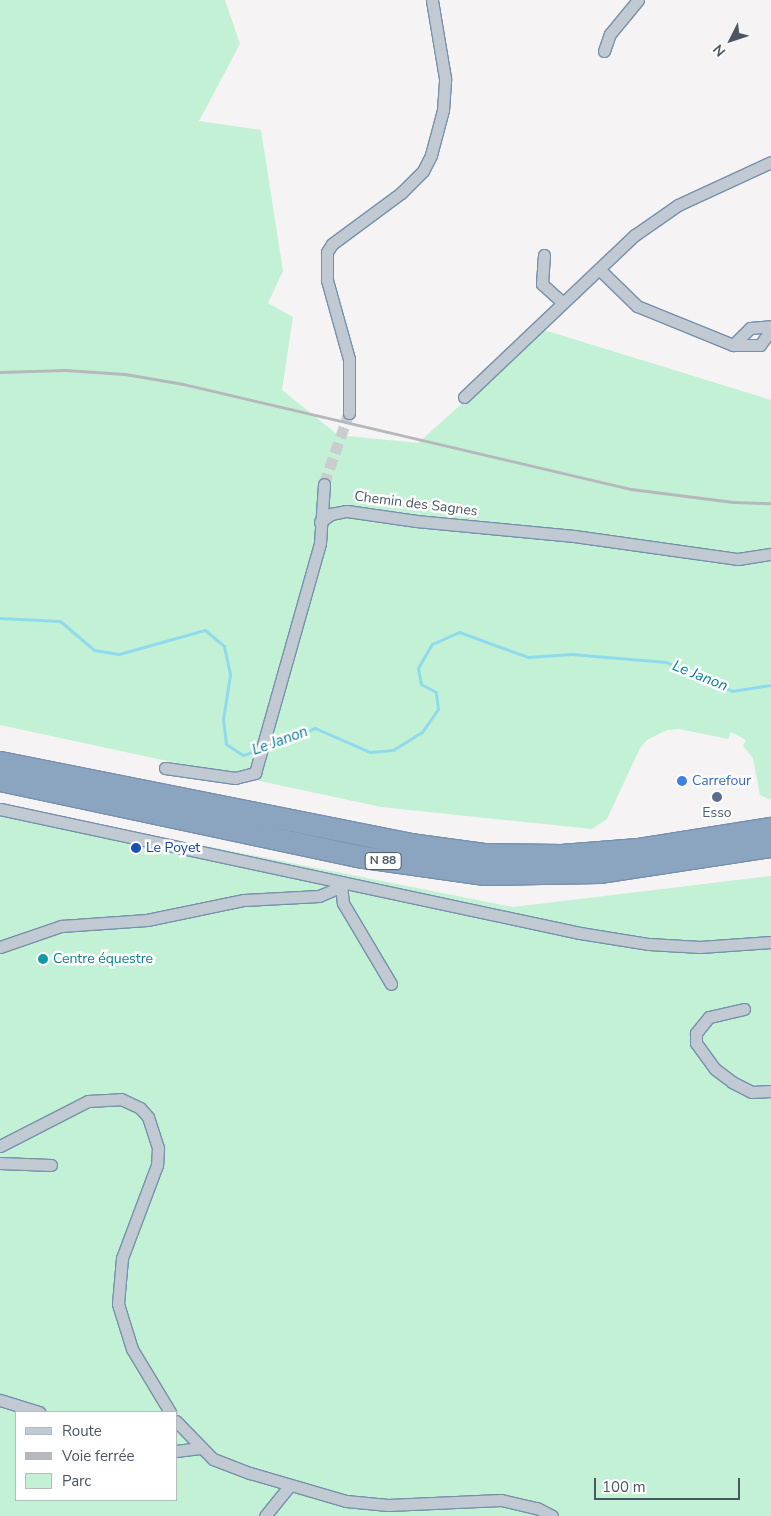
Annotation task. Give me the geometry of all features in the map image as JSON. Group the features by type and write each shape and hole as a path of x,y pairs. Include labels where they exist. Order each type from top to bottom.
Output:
{"highway":[{"name":"N 88","path":"0,762 410,844 476,853 523,856 609,852 771,828"},
{"name":"N 88","path":"0,780 383,861 483,874 599,872 771,846"}],"street":[{"path":"349,412 349,359 327,280 327,252 332,244 412,184 432,155 439,132 445,88 444,64 434,24 432,0"},
{"path":"604,50 610,34 638,0"},
{"path":"464,397 635,235 678,205 771,162"},
{"path":"544,255 542,284 563,303"},
{"path":"599,269 638,306 733,345 760,345 771,328"},
{"path":"733,345 750,328 771,328"},
{"path":"166,768 243,778 255,773 315,564 324,484"},
{"name":"Chemin des Sagnes","path":"320,522 331,514 347,511 416,521 574,536 738,558 771,554"},
{"path":"0,809 341,885 580,933 649,944 700,947 771,942"},
{"path":"0,947 61,926 147,920 244,900 319,896 341,885"},
{"path":"341,885 348,912 391,984"},
{"path":"744,1009 709,1017 696,1033 696,1043 715,1069 732,1082 752,1092 771,1091"},
{"path":"0,1146 88,1101 121,1099 140,1108 148,1117 158,1148 157,1165 122,1258 118,1304 132,1349 169,1411"},
{"path":"0,1163 51,1165"},
{"path":"0,1400 36,1411"},
{"path":"178,1423 200,1448 231,1466 290,1486 366,1504 501,1500 537,1508 552,1516"},
{"path":"178,1451 200,1448"},
{"path":"265,1516 290,1486"}],"green space":[{"path":"0,0 225,0 240,44 199,121 261,130 283,271 268,303 293,317 282,390 338,435 418,443 544,330 771,400 771,800 760,795 753,758 743,746 746,740 731,732 728,739 679,729 667,730 647,740 640,748 607,819 592,829 381,807 0,725"},
{"path":"0,805 513,907 771,876 771,1516 0,1516"}],"waterway":[{"name":"Le Janon","path":"0,618 60,621 94,650 119,654 205,630 224,646 230,675 223,719 226,744 243,755 258,750"},
{"name":"Le Janon","path":"266,747 315,728 370,752 393,750 422,732 438,709 436,692 421,684 418,668 432,644 459,632 528,657 571,654 666,662 732,691 771,685"}],"tunnel":[{"path":"324,484 349,413"}],"railway":[{"path":"0,372 65,370 125,374 183,384 631,489 733,502 771,503"}],"place":[{"name":"Carrefour","path":"682,781"},
{"name":"Esso","path":"717,797"},
{"name":"Le Poyet","path":"136,848"},
{"name":"Centre équestre","path":"43,959"}]}
